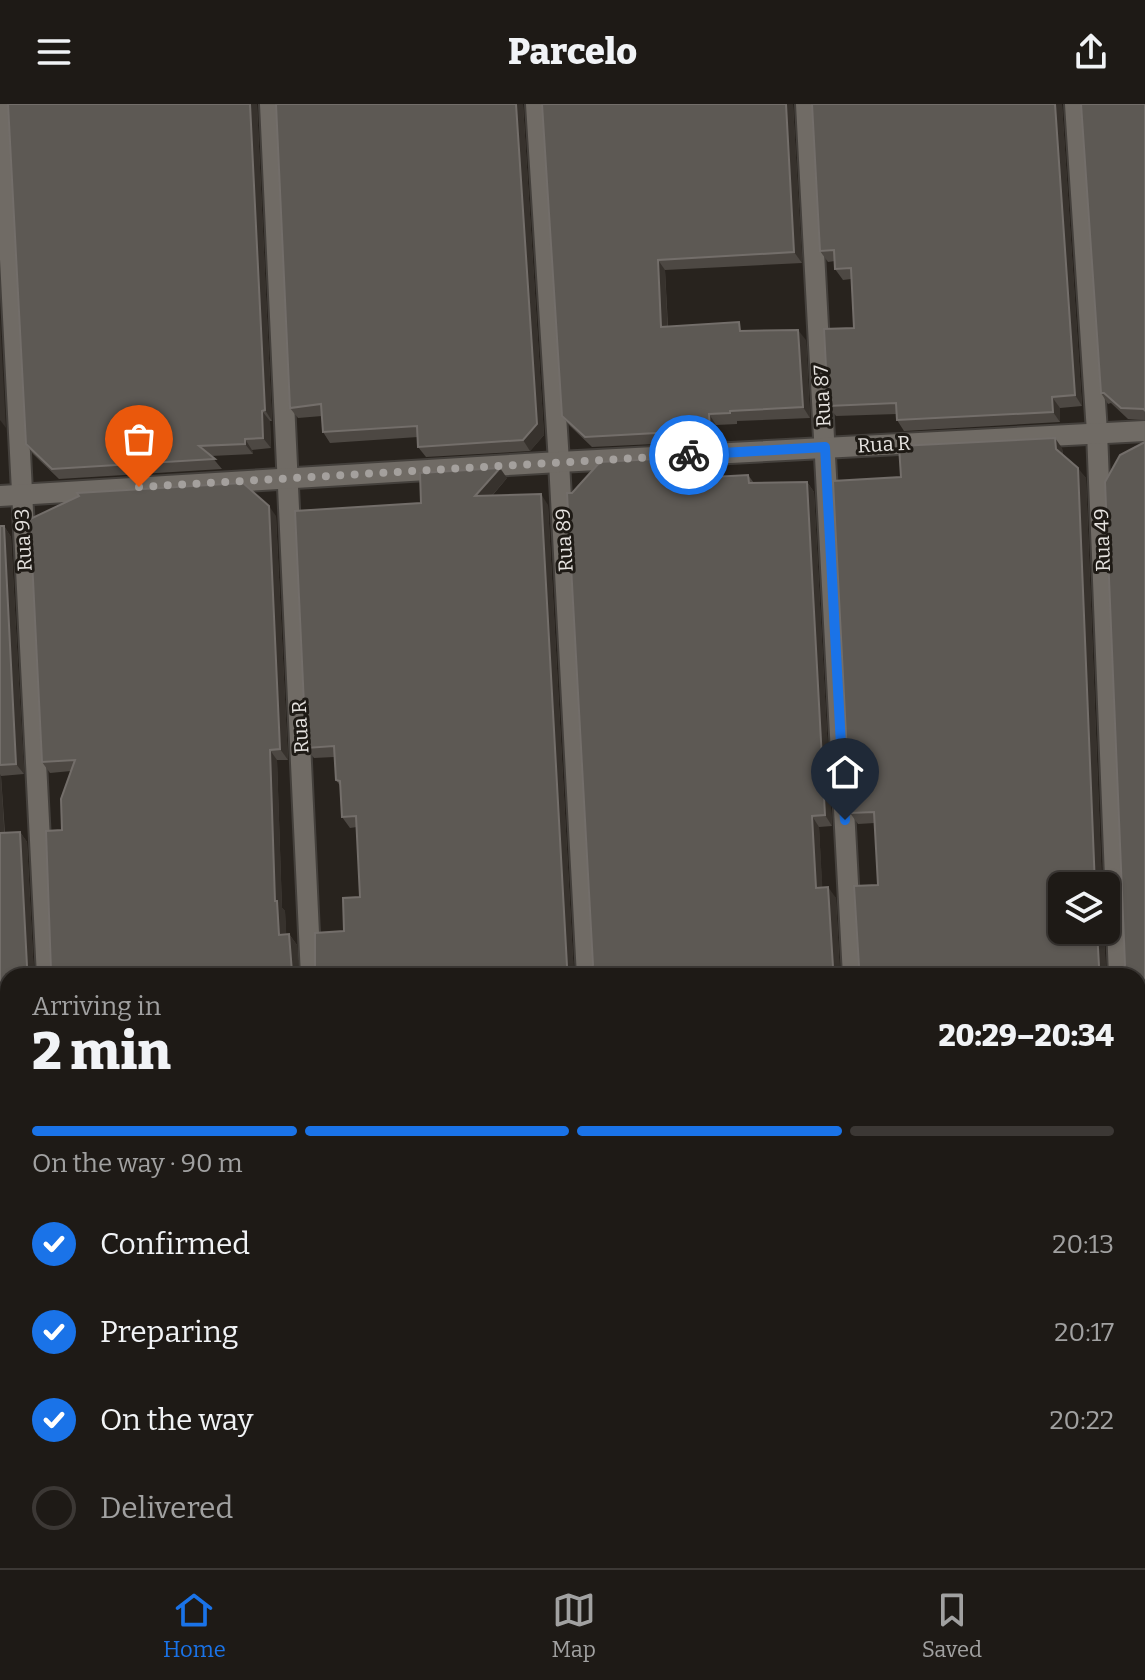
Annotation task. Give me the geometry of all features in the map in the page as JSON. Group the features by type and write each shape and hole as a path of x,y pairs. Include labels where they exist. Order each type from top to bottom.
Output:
{"street":[{"name":"Rua 93","path":"2,104 10,495 46,968"},
{"name":"Rua R","path":"270,104 311,968"},
{"name":"Rua 89","path":"536,104 587,968"},
{"name":"Rua 87","path":"806,104 853,968"},
{"name":"Rua 49","path":"1075,104 1097,432 1119,968"},
{"name":"Rua R","path":"10,495 1145,431"}],"building":[{"path":"8,104 250,104 265,410 262,411 263,438 245,439 245,444 199,446 215,459 52,469 26,444"},
{"path":"276,104 516,104 537,424 523,440 418,447 417,426 323,432 321,404 290,408"},
{"path":"542,104 786,104 794,252 658,260 661,327 739,322 740,331 798,330 803,407 709,414 710,430 585,437 562,416"},
{"path":"812,104 1055,104 1075,395 1052,397 1053,412 897,420 896,403 828,406 824,329 854,328 851,268 835,269 834,250 820,251"},
{"path":"1081,104 1145,104 1145,411 1121,408 1101,393"},
{"path":"1055,438 1056,449 1078,468 1094,872 1048,872 1048,944 1098,944 1100,968 858,968 854,886 878,885 874,812 850,813 833,481 901,477 899,446"},
{"path":"1145,442 1145,968 1124,968 1105,482 1120,455"},
{"path":"711,456 712,477 748,475 749,483 807,482 825,815 812,816 816,888 828,887 834,968 591,968 567,493 572,493 600,462"},
{"path":"500,468 475,496 541,494 568,968 315,968 315,933 344,931 343,898 360,897 356,816 342,817 334,746 306,748 295,511 421,503 420,473"},
{"path":"243,483 269,506 280,749 270,750 275,901 279,935 289,934 292,968 51,968 46,831 62,830 61,799 75,760 42,762 30,519 79,496 77,493"},
{"path":"0,526 4,526 16,764 0,765"},
{"path":"20,832 28,968 0,968 0,833"}],"way so far":[{"path":"139,487 689,455"}],"route":[{"path":"689,455 825,447 845,820"}]}
